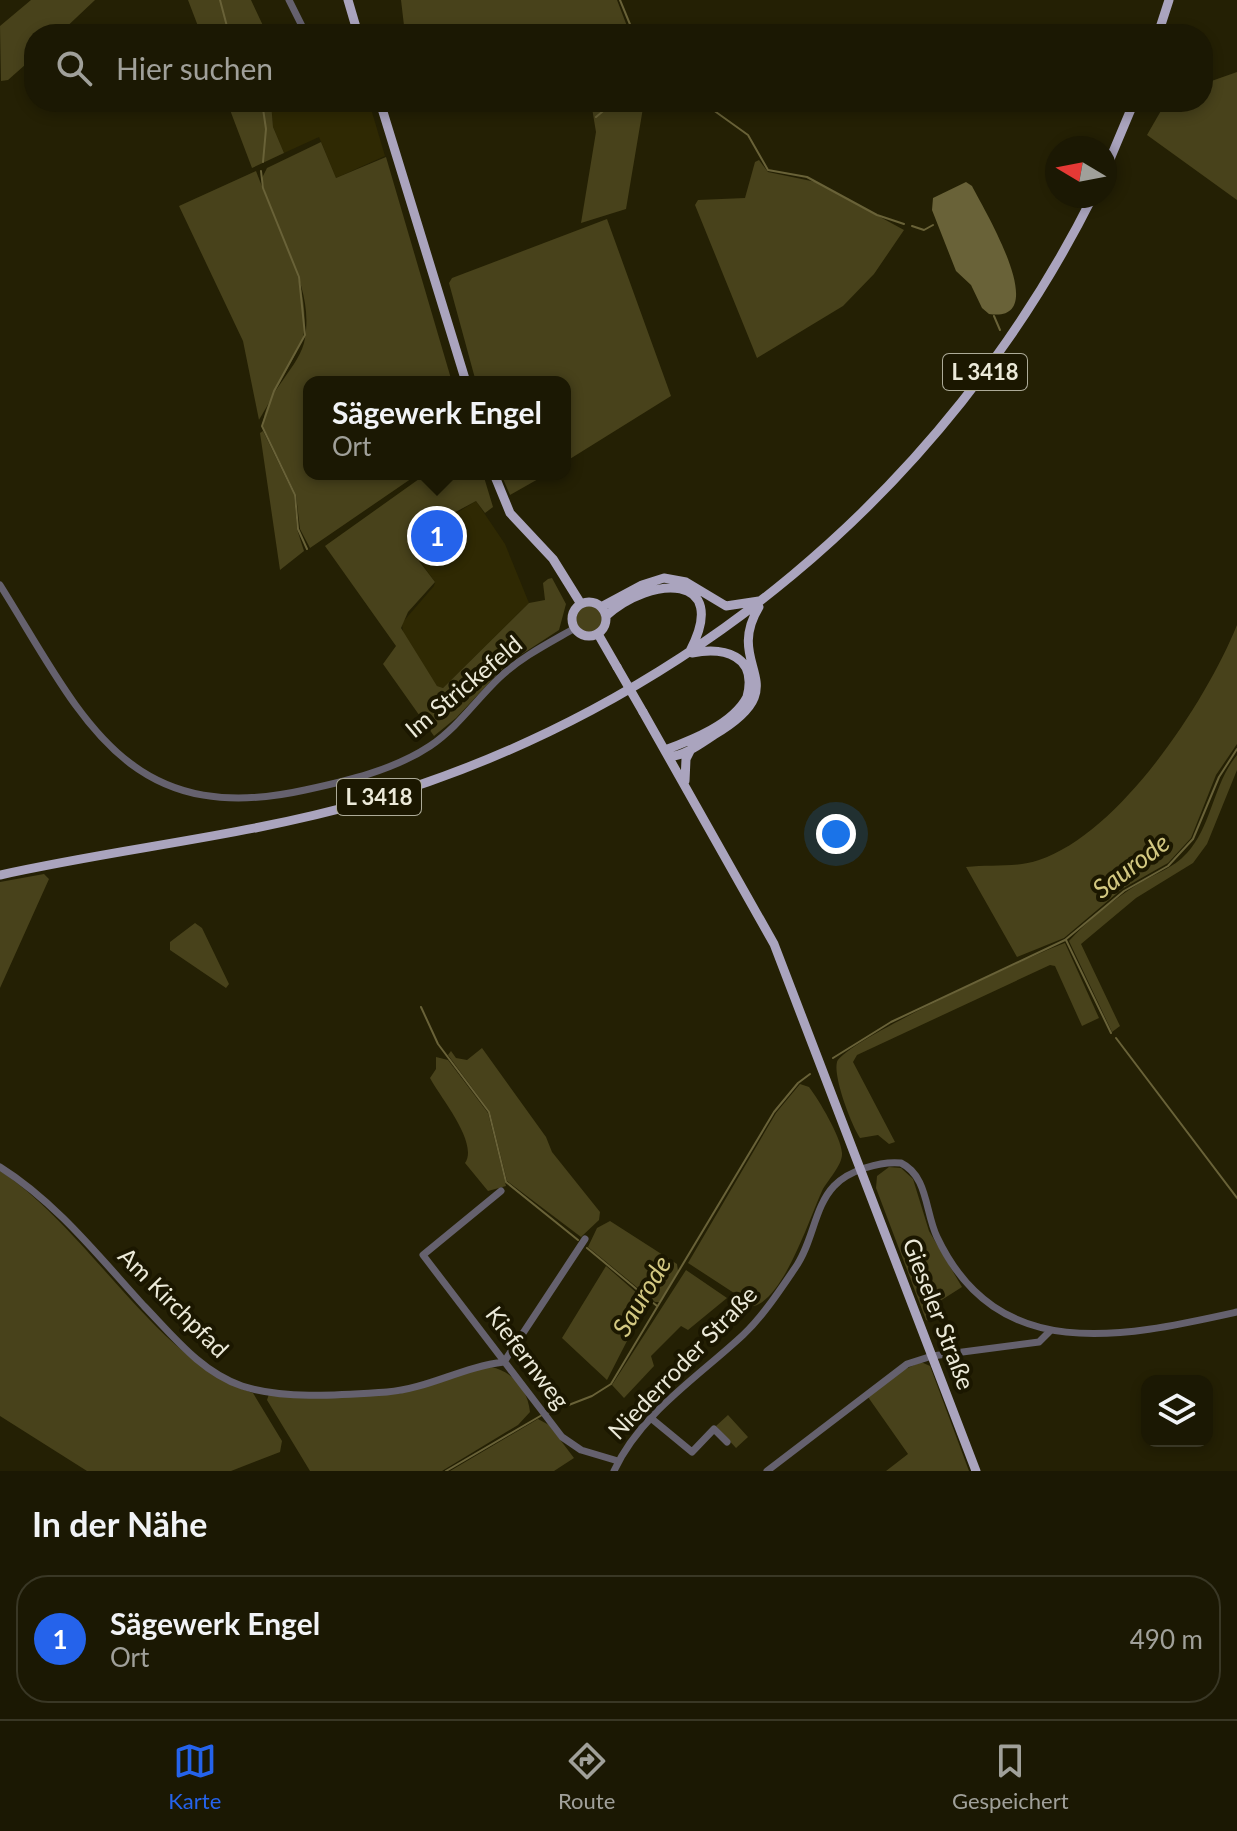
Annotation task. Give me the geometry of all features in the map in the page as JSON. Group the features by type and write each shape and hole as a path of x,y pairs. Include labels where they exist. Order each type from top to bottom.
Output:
{"main road":[{"path":"348,0 353,24"},
{"path":"1161,24 1169,0"},
{"path":"383,112 464,376"},
{"path":"1117,142 1130,112"},
{"name":"L 3418","path":"0,875 291,820 427,782 520,746 622,694 688,654 763,600 869,507 962,403 1029,310 1086,208"},
{"path":"496,480 510,513 553,559 581,604"},
{"path":"604,611 642,585 664,578 686,582 726,606 763,600"},
{"path":"604,611 650,590 667,586 684,589 697,603 702,618 688,654"},
{"name":"L 3418","path":"667,754 691,749 741,718 754,700 757,676 746,634 763,600"},
{"path":"592,602 604,611 605,626 598,634 588,636 575,628 572,617 581,604 592,602"},
{"name":"Gieseler Straße","path":"598,634 774,944 976,1471"},
{"name":"L 3418","path":"667,754 738,711 749,689 747,673 730,653 717,650 688,654"},
{"path":"685,784 686,759 691,749"}],"street":[{"path":"289,0 301,24"},
{"name":"Im Strickefeld","path":"0,585 84,718 112,750 162,783 222,799 254,799 310,789 411,757 450,731 510,668 575,628"},
{"path":"862,1170 891,1162 911,1167 921,1182 937,1237 971,1287 1002,1311 1049,1332 1083,1336 1112,1334 1237,1312"},
{"name":"Am Kirchpfad","path":"0,1167 49,1206 192,1355 233,1382 276,1391 387,1392 410,1389 465,1368 504,1362"},
{"name":"Niederroder Straße","path":"614,1471 618,1461 652,1419 691,1378 745,1333 804,1256 832,1187 862,1170"},
{"name":"Kiefernweg","path":"501,1191 423,1255 547,1417 574,1446 618,1461"},
{"path":"504,1362 585,1239"},
{"path":"767,1471 898,1369 932,1356 1039,1342 1049,1332"},
{"path":"652,1419 692,1452 714,1429 727,1442"}],"shaded area":[{"path":"31,0 95,0 70,24 24,24 24,66 8,80 1,81 0,26"},
{"path":"188,0 251,0 262,24 197,24"},
{"path":"401,0 617,0 626,24 404,24"},
{"path":"1237,72 1237,200 1147,135 1160,112 1213,112 1213,80"},
{"path":"231,112 272,112 273,127 284,153 252,168"},
{"path":"272,112 372,112 385,156 336,178 319,137 284,153 273,127"},
{"path":"593,112 642,112 626,209 581,223 596,132"},
{"path":"321,142 336,178 386,157 450,376 303,376 303,480 409,480 310,548 300,529 296,495 263,426 269,402 302,349 306,316 298,276 267,198 262,178 267,168"},
{"path":"759,160 768,172 816,182 904,230 874,274 843,306 757,358 695,205 698,200 745,198 755,162"},
{"path":"256,171 290,253 305,317 301,343 259,420 243,341 179,206"},
{"path":"966,182 972,186 1009,262 1015,284 1015,301 1007,312 989,314 982,308 971,285 956,271 932,210 933,198"},
{"path":"607,219 671,396 571,458 571,376 474,376 449,283 452,278"},
{"path":"263,431 294,495 297,529 304,551 280,570 260,433"},
{"path":"418,480 485,480 493,507 485,513 476,501 446,517 423,539 419,561 435,582 408,612 401,628 437,686 443,688 529,603 545,600 543,583 552,578 566,604 559,630 507,664 456,718 434,736 383,664 396,646 325,546"},
{"path":"504,480 536,480 510,495"},
{"path":"476,501 505,544 529,603 443,688 437,686 403,634 402,623 435,582 419,560 424,533"},
{"path":"589,606 598,610 602,619 598,628 589,632 580,628 576,619 580,610"},
{"path":"1237,625 1237,744 1216,775 1191,838 1168,863 1122,889 1064,938 1017,957 966,867 1039,860 1069,845 1100,823 1157,761 1182,726 1223,656"},
{"path":"1237,755 1237,770 1207,844 1193,863 1136,898 1081,944 1120,1026 1112,1032 1069,941 1118,898 1187,853 1202,830 1229,766"},
{"path":"44,874 49,879 0,988 0,882"},
{"path":"195,923 202,928 229,984 226,988 170,950 170,942"},
{"path":"1065,943 1099,1018 1082,1026 1055,966 1050,965 857,1055 853,1062 895,1142 889,1144 878,1135 860,1138 840,1089 836,1069 837,1062 848,1051 942,999"},
{"path":"482,1048 546,1137 552,1152 600,1212 599,1220 581,1237 507,1181 490,1112 448,1055 451,1051 456,1058 467,1060"},
{"path":"436,1057 448,1060 488,1113 506,1186 488,1191 465,1163 468,1154 463,1132 430,1078 436,1069"},
{"path":"800,1084 809,1087 824,1109 841,1146 842,1158 822,1191 786,1273 765,1300 754,1306 688,1263 776,1113"},
{"path":"889,1167 901,1168 913,1179 929,1231 962,1287 940,1301 943,1314 930,1321 926,1320 876,1188 877,1176"},
{"path":"0,1171 64,1226 154,1324 185,1353 218,1377 253,1393 282,1441 280,1452 231,1471 87,1471 0,1416"},
{"path":"610,1221 677,1264 678,1271 660,1302 655,1302 588,1247 597,1228"},
{"path":"606,1266 647,1302 607,1380 562,1338"},
{"path":"686,1270 727,1298 688,1330 681,1326 651,1356 654,1366 624,1398 612,1385"},
{"path":"921,1362 930,1366 969,1471 886,1471 908,1454 868,1397 901,1371"},
{"path":"491,1367 506,1373 518,1383 526,1396 530,1412 518,1425 442,1471 310,1471 267,1400 269,1394 399,1394 456,1374"},
{"path":"728,1415 748,1437 736,1448 716,1426"},
{"path":"538,1419 549,1425 574,1458 554,1471 450,1471"}],"waterway":[{"path":"220,0 226,24"},
{"path":"620,0 630,24"},
{"path":"263,112 266,129 263,162"},
{"path":"596,117 602,112"},
{"path":"716,112 748,135 768,170 807,177 877,215 904,224"},
{"path":"261,171 263,188 299,277 305,335 274,391 262,426 295,495 298,529 307,549"},
{"path":"912,226 924,230 933,225"},
{"path":"994,316 1000,330"},
{"name":"Saurode","path":"833,1058 891,1022 1065,940 1124,891 1168,866 1193,839 1219,777 1237,749"},
{"path":"1066,940 1111,1033"},
{"path":"421,1007 438,1044 489,1112 506,1182 578,1240"},
{"path":"1116,1038 1237,1198"},
{"name":"Saurode","path":"548,1413 592,1396 611,1384 774,1112 798,1083 810,1074"},
{"path":"587,1248 657,1306"},
{"name":"Saurode","path":"446,1471 542,1415"}],"place":[{"name":"Sägewerk Engel","path":"437,536"}]}
